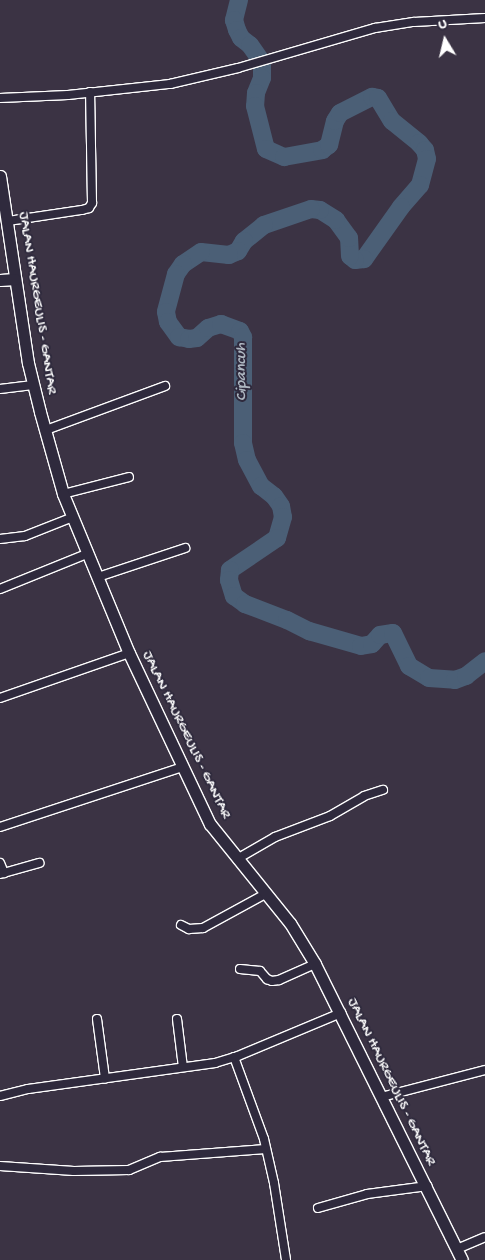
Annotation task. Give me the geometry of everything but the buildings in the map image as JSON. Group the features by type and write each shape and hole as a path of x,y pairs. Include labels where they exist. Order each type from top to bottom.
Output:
{"street":[{"path":"0,98 170,84 238,68 375,28 414,22 485,18"},
{"path":"8,221 89,208 92,203 90,92"},
{"name":"JALAN HAURGEULIS - GANTAR","path":"0,176 32,385 63,494 130,653 210,824 290,922 315,964 427,1186 462,1260"},
{"path":"0,280 15,278"},
{"path":"0,389 32,385"},
{"path":"46,430 165,386"},
{"path":"63,494 129,477"},
{"path":"0,539 25,536 73,517"},
{"path":"98,577 184,548"},
{"path":"0,589 89,553"},
{"path":"0,698 130,653"},
{"path":"0,827 183,767"},
{"path":"238,858 275,837 330,816 364,796 383,790"},
{"path":"0,863 2,874 39,863"},
{"path":"181,925 189,929 203,928 266,894"},
{"path":"240,969 260,971 267,979 272,981 315,964"},
{"path":"0,1096 28,1089 215,1063 340,1013"},
{"path":"97,1019 105,1078"},
{"path":"178,1020 183,1067"},
{"path":"234,1057 255,1112 266,1149 274,1183 286,1260"},
{"path":"382,1097 485,1070"},
{"path":"0,1166 74,1170 129,1170 160,1157 266,1149"},
{"path":"318,1208 367,1194 427,1186"},
{"path":"457,1249 485,1238"}],"waterway":[{"name":"Cipancuh","path":"239,0 234,20 237,30 241,38 250,45 262,62 262,78 256,93 255,106 266,149 284,157 322,150 329,145 335,121 340,113 372,97 378,98 392,121 419,143 425,150 427,159 420,185 401,207 364,259 355,260 350,256 349,238 336,220 320,210 311,209 264,225 244,241 238,251 229,255 201,252 183,264 176,274 166,312 168,322 179,337 197,338 208,328 221,324 240,331 243,337 243,443 247,460 261,486 274,496 281,506 283,517 277,538 230,570 229,580 234,596 245,604 287,620 309,631 361,646 372,644 380,635 393,633 409,666 429,678 455,680 466,676 485,661"}]}
